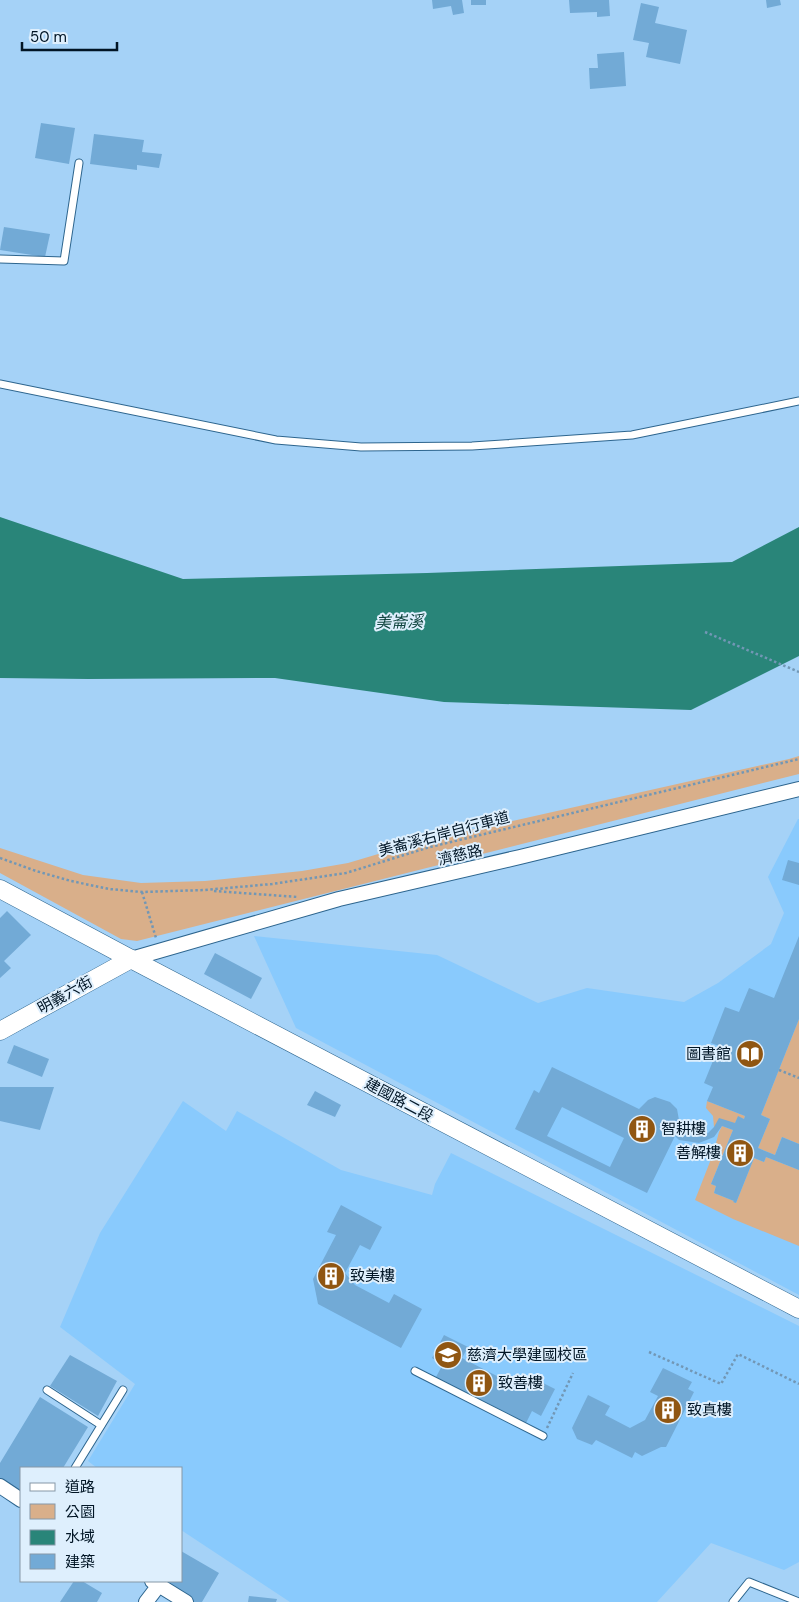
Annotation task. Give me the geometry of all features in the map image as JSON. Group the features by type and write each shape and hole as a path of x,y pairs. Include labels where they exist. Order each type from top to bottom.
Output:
{"street":[{"name":"濟慈路","path":"130,959 339,899 520,858 799,789"},
{"name":"建國路二段","path":"0,890 799,1309"},
{"name":"明義六街","path":"0,1031 130,959"},
{"path":"2,1491 20,1500"},
{"path":"146,1602 156,1583 186,1602"}],"lane":[{"path":"0,259 64,261 79,163"},
{"path":"0,384 276,440 361,447 472,446 632,435 799,401"},
{"path":"416,1370 543,1436"},
{"path":"47,1390 101,1425"},
{"path":"76,1467 123,1390"},
{"path":"733,1602 749,1582 799,1602"}],"path":[{"path":"706,632 799,672"},
{"name":"美崙溪右岸自行車道","path":"205,890 272,884 346,873 430,847 799,759"},
{"path":"0,858 36,871 108,889 142,892 205,890 311,898 314,906"},
{"path":"142,892 160,951"},
{"path":"779,1070 799,1078"},
{"path":"649,1352 721,1384 738,1354 799,1384"},
{"path":"543,1436 573,1374"}],"shaded area":[{"path":"798,819 799,1295 296,1028 254,936 437,955 538,1003 587,988 684,1002 718,983 771,944 784,913 768,877"},
{"name":"慈濟大學建國校區","path":"183,1101 226,1131 237,1111 341,1170 432,1195 435,1184 451,1153 799,1326 799,1562 784,1570 711,1543 657,1602 290,1602 182,1531 182,1467 96,1467 88,1461 135,1384 60,1327 100,1233"}],"green space":[{"path":"799,756 799,774 137,941 121,939 0,873 0,848 83,875 141,883 205,881 302,871 348,863 442,835 486,827"},
{"path":"799,1019 799,1144 782,1137 775,1155 758,1148 770,1119 761,1115"},
{"path":"707,1101 745,1116 744,1119 738,1117 735,1123 714,1127 713,1116 706,1108"},
{"path":"722,1126 733,1130 711,1184 716,1186 714,1193 736,1203 754,1158 764,1162 766,1157 799,1170 799,1246 733,1219 695,1200"}],"water":[{"name":"美崙溪","path":"0,517 183,579 427,573 732,562 799,527 799,656 691,710 444,702 275,678 0,678"}],"building":[{"path":"432,0 462,0 464,13 453,15 451,6 433,9"},
{"path":"471,0 486,0 486,5 471,5"},
{"path":"569,0 609,0 610,16 597,17 597,12 570,13"},
{"path":"766,0 780,0 781,5 767,8"},
{"path":"641,3 659,7 655,23 687,30 680,64 646,57 649,43 633,40"},
{"path":"624,52 626,86 590,89 589,68 598,68 597,54"},
{"path":"41,123 75,128 69,164 35,158"},
{"path":"94,134 144,140 142,152 162,154 159,168 137,165 137,170 90,164"},
{"path":"4,227 50,234 45,257 0,250"},
{"path":"788,860 799,863 799,885 782,880"},
{"path":"7,911 31,935 4,961 11,968 0,978 0,918"},
{"path":"799,936 799,1019 761,1115 770,1119 758,1148 775,1155 782,1137 799,1144 799,1170 766,1157 764,1162 754,1158 736,1203 714,1193 716,1186 711,1184 733,1130 722,1126 714,1137 699,1143 679,1140 675,1136 647,1193 515,1129 534,1090 539,1093 552,1067 639,1109 648,1100 655,1097 670,1102 677,1109 679,1120 677,1130 683,1134 700,1136 708,1133 719,1118 735,1123 738,1116 744,1119 745,1116 707,1101 713,1087 704,1083 719,1046 711,1043 725,1007 739,1012 749,988 774,998","holes":["562,1107 624,1138 610,1167 547,1136"]},
{"path":"215,953 262,978 251,999 204,974"},
{"path":"14,1045 49,1059 42,1077 7,1063"},
{"path":"0,1087 54,1087 40,1130 0,1121"},
{"path":"315,1091 341,1105 335,1117 307,1105"},
{"name":"致美樓","path":"341,1205 382,1227 370,1250 360,1245 345,1273 355,1285 389,1303 394,1294 422,1309 401,1348 318,1304 313,1279 336,1235 327,1232"},
{"name":"致善樓","path":"444,1335 468,1347 462,1358 524,1390 531,1377 555,1389 541,1416 532,1411 526,1423 436,1377 443,1364 432,1358"},
{"path":"70,1355 117,1381 98,1416 50,1386"},
{"name":"致真樓","path":"663,1368 692,1382 688,1389 694,1392 666,1447 661,1447 642,1456 635,1452 632,1458 596,1440 592,1445 577,1439 572,1428 588,1395 610,1406 605,1415 630,1428 645,1420 658,1396 650,1392"},
{"path":"40,1397 88,1427 64,1467 20,1467 20,1493 0,1481 0,1463"},
{"path":"182,1552 219,1573 202,1602 194,1602 161,1582 182,1582"},
{"path":"73,1582 84,1582 102,1593 97,1602 60,1602"},
{"path":"249,1596 277,1599 276,1602 248,1602"}],"place":[{"name":"圖書館","path":"750,1054"},
{"name":"智耕樓","path":"642,1129"},
{"name":"善解樓","path":"740,1153"},
{"name":"致美樓","path":"331,1276"},
{"name":"慈濟大學建國校區","path":"448,1355"},
{"name":"致善樓","path":"479,1383"},
{"name":"致真樓","path":"668,1410"}]}
